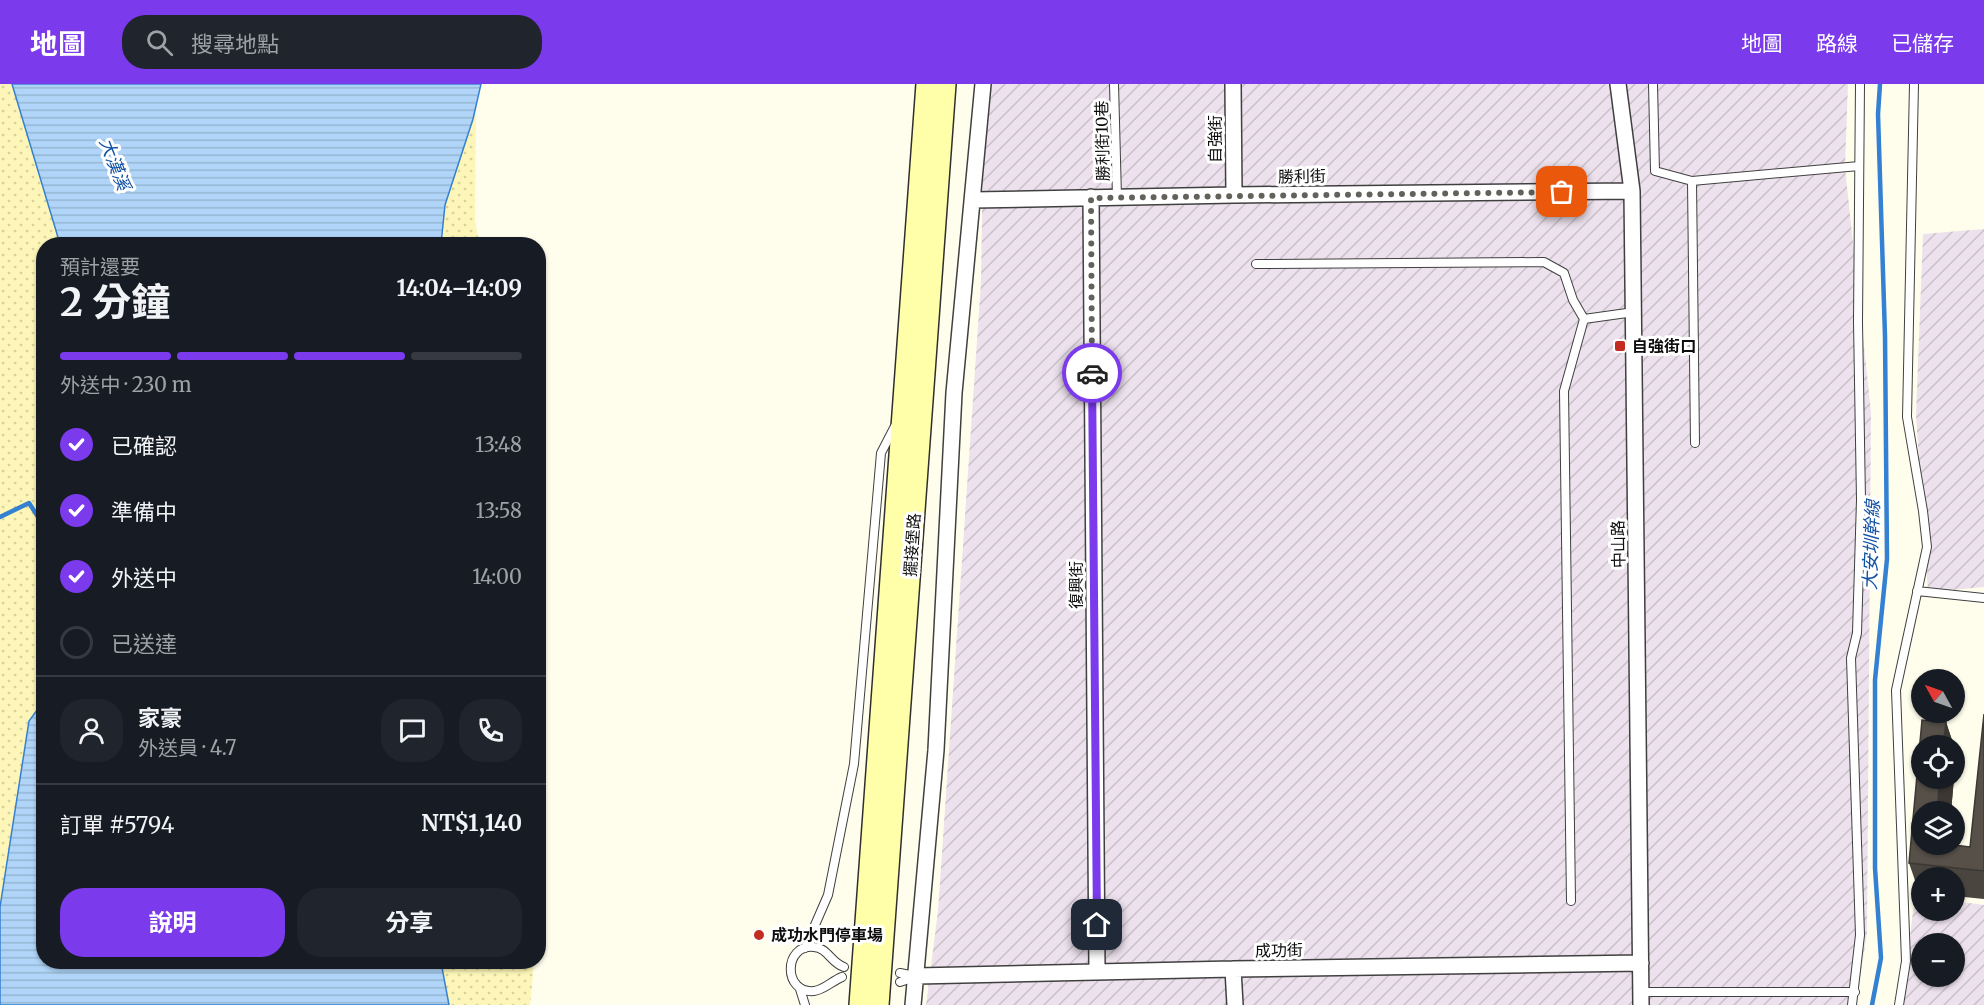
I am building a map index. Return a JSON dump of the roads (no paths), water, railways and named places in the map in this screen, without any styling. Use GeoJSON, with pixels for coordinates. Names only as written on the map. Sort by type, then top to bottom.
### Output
{"type":"FeatureCollection","features":[{"type":"Feature","properties":{"kind":"street","name":"擺接堡路"},"geometry":{"type":"LineString","coordinates":[[860,1005],[927,84]]}},
{"type":"Feature","properties":{"kind":"street","name":"擺接堡路"},"geometry":{"type":"LineString","coordinates":[[878,1005],[945,84]]}},
{"type":"Feature","properties":{"kind":"street"},"geometry":{"type":"LineString","coordinates":[[913,1005],[936,750],[954,393],[983,84]]}},
{"type":"Feature","properties":{"kind":"street","name":"自強街"},"geometry":{"type":"LineString","coordinates":[[1233,84],[1233,195]]}},
{"type":"Feature","properties":{"kind":"street","name":"中山路"},"geometry":{"type":"LineString","coordinates":[[1618,84],[1632,191],[1641,998]]}},
{"type":"Feature","properties":{"kind":"street","name":"勝利街"},"geometry":{"type":"LineString","coordinates":[[973,200],[1632,191]]}},
{"type":"Feature","properties":{"kind":"street","name":"復興街"},"geometry":{"type":"LineString","coordinates":[[1091,198],[1097,972]]}},
{"type":"Feature","properties":{"kind":"street","name":"成功街"},"geometry":{"type":"LineString","coordinates":[[917,976],[1641,963]]}},
{"type":"Feature","properties":{"kind":"street"},"geometry":{"type":"LineString","coordinates":[[1233,969],[1235,1005]]}},
{"type":"Feature","properties":{"kind":"lane","name":"勝利街10巷"},"geometry":{"type":"LineString","coordinates":[[1114,84],[1116,197]]}},
{"type":"Feature","properties":{"kind":"lane"},"geometry":{"type":"LineString","coordinates":[[1653,84],[1655,171],[1692,181],[1859,166]]}},
{"type":"Feature","properties":{"kind":"lane"},"geometry":{"type":"LineString","coordinates":[[1852,1005],[1860,935],[1851,658],[1857,633],[1861,500],[1858,322],[1860,84]]}},
{"type":"Feature","properties":{"kind":"lane"},"geometry":{"type":"LineString","coordinates":[[1899,1005],[1906,961],[1896,690],[1927,547],[1907,417],[1914,84]]}},
{"type":"Feature","properties":{"kind":"lane"},"geometry":{"type":"LineString","coordinates":[[1692,181],[1695,443]]}},
{"type":"Feature","properties":{"kind":"lane"},"geometry":{"type":"LineString","coordinates":[[1256,264],[1544,262],[1564,273],[1573,300],[1584,319],[1564,391],[1570,901]]}},
{"type":"Feature","properties":{"kind":"lane"},"geometry":{"type":"LineString","coordinates":[[1584,319],[1634,312]]}},
{"type":"Feature","properties":{"kind":"lane"},"geometry":{"type":"LineString","coordinates":[[805,948],[828,895],[854,764],[880,453],[903,411]]}},
{"type":"Feature","properties":{"kind":"lane"},"geometry":{"type":"LineString","coordinates":[[1917,591],[1984,598]]}},
{"type":"Feature","properties":{"kind":"lane"},"geometry":{"type":"LineString","coordinates":[[805,1005],[800,989],[792,979],[789,967],[794,955],[805,948],[816,947],[826,952],[836,965],[844,967]]}},
{"type":"Feature","properties":{"kind":"lane","name":"成功街"},"geometry":{"type":"LineString","coordinates":[[900,978],[917,976]]}},
{"type":"Feature","properties":{"kind":"lane"},"geometry":{"type":"LineString","coordinates":[[800,989],[811,992],[822,990],[830,982],[842,977]]}},
{"type":"Feature","properties":{"kind":"lane"},"geometry":{"type":"LineString","coordinates":[[1641,998],[1855,992]]}},
{"type":"Feature","properties":{"kind":"water","name":"大漢溪"},"geometry":{"type":"Polygon","coordinates":[[[12,84],[481,84],[473,119],[445,205],[442,237],[58,237],[12,84]]]}},
{"type":"Feature","properties":{"kind":"water"},"geometry":{"type":"Polygon","coordinates":[[[36,712],[36,969],[442,969],[449,1005],[0,1005],[0,907],[29,721],[36,712]]]}},
{"type":"Feature","properties":{"kind":"waterway","name":"大安圳幹線"},"geometry":{"type":"LineString","coordinates":[[1872,1005],[1881,958],[1875,868],[1875,680],[1887,559],[1885,336],[1878,114],[1880,84]]}},
{"type":"Feature","properties":{"kind":"waterway"},"geometry":{"type":"LineString","coordinates":[[0,517],[29,503],[36,514]]}},
{"type":"Feature","properties":{"kind":"place","name":"自強街口"},"geometry":{"type":"Point","coordinates":[1620,346]}},
{"type":"Feature","properties":{"kind":"place","name":"成功水門停車場"},"geometry":{"type":"Point","coordinates":[759,935]}}]}
